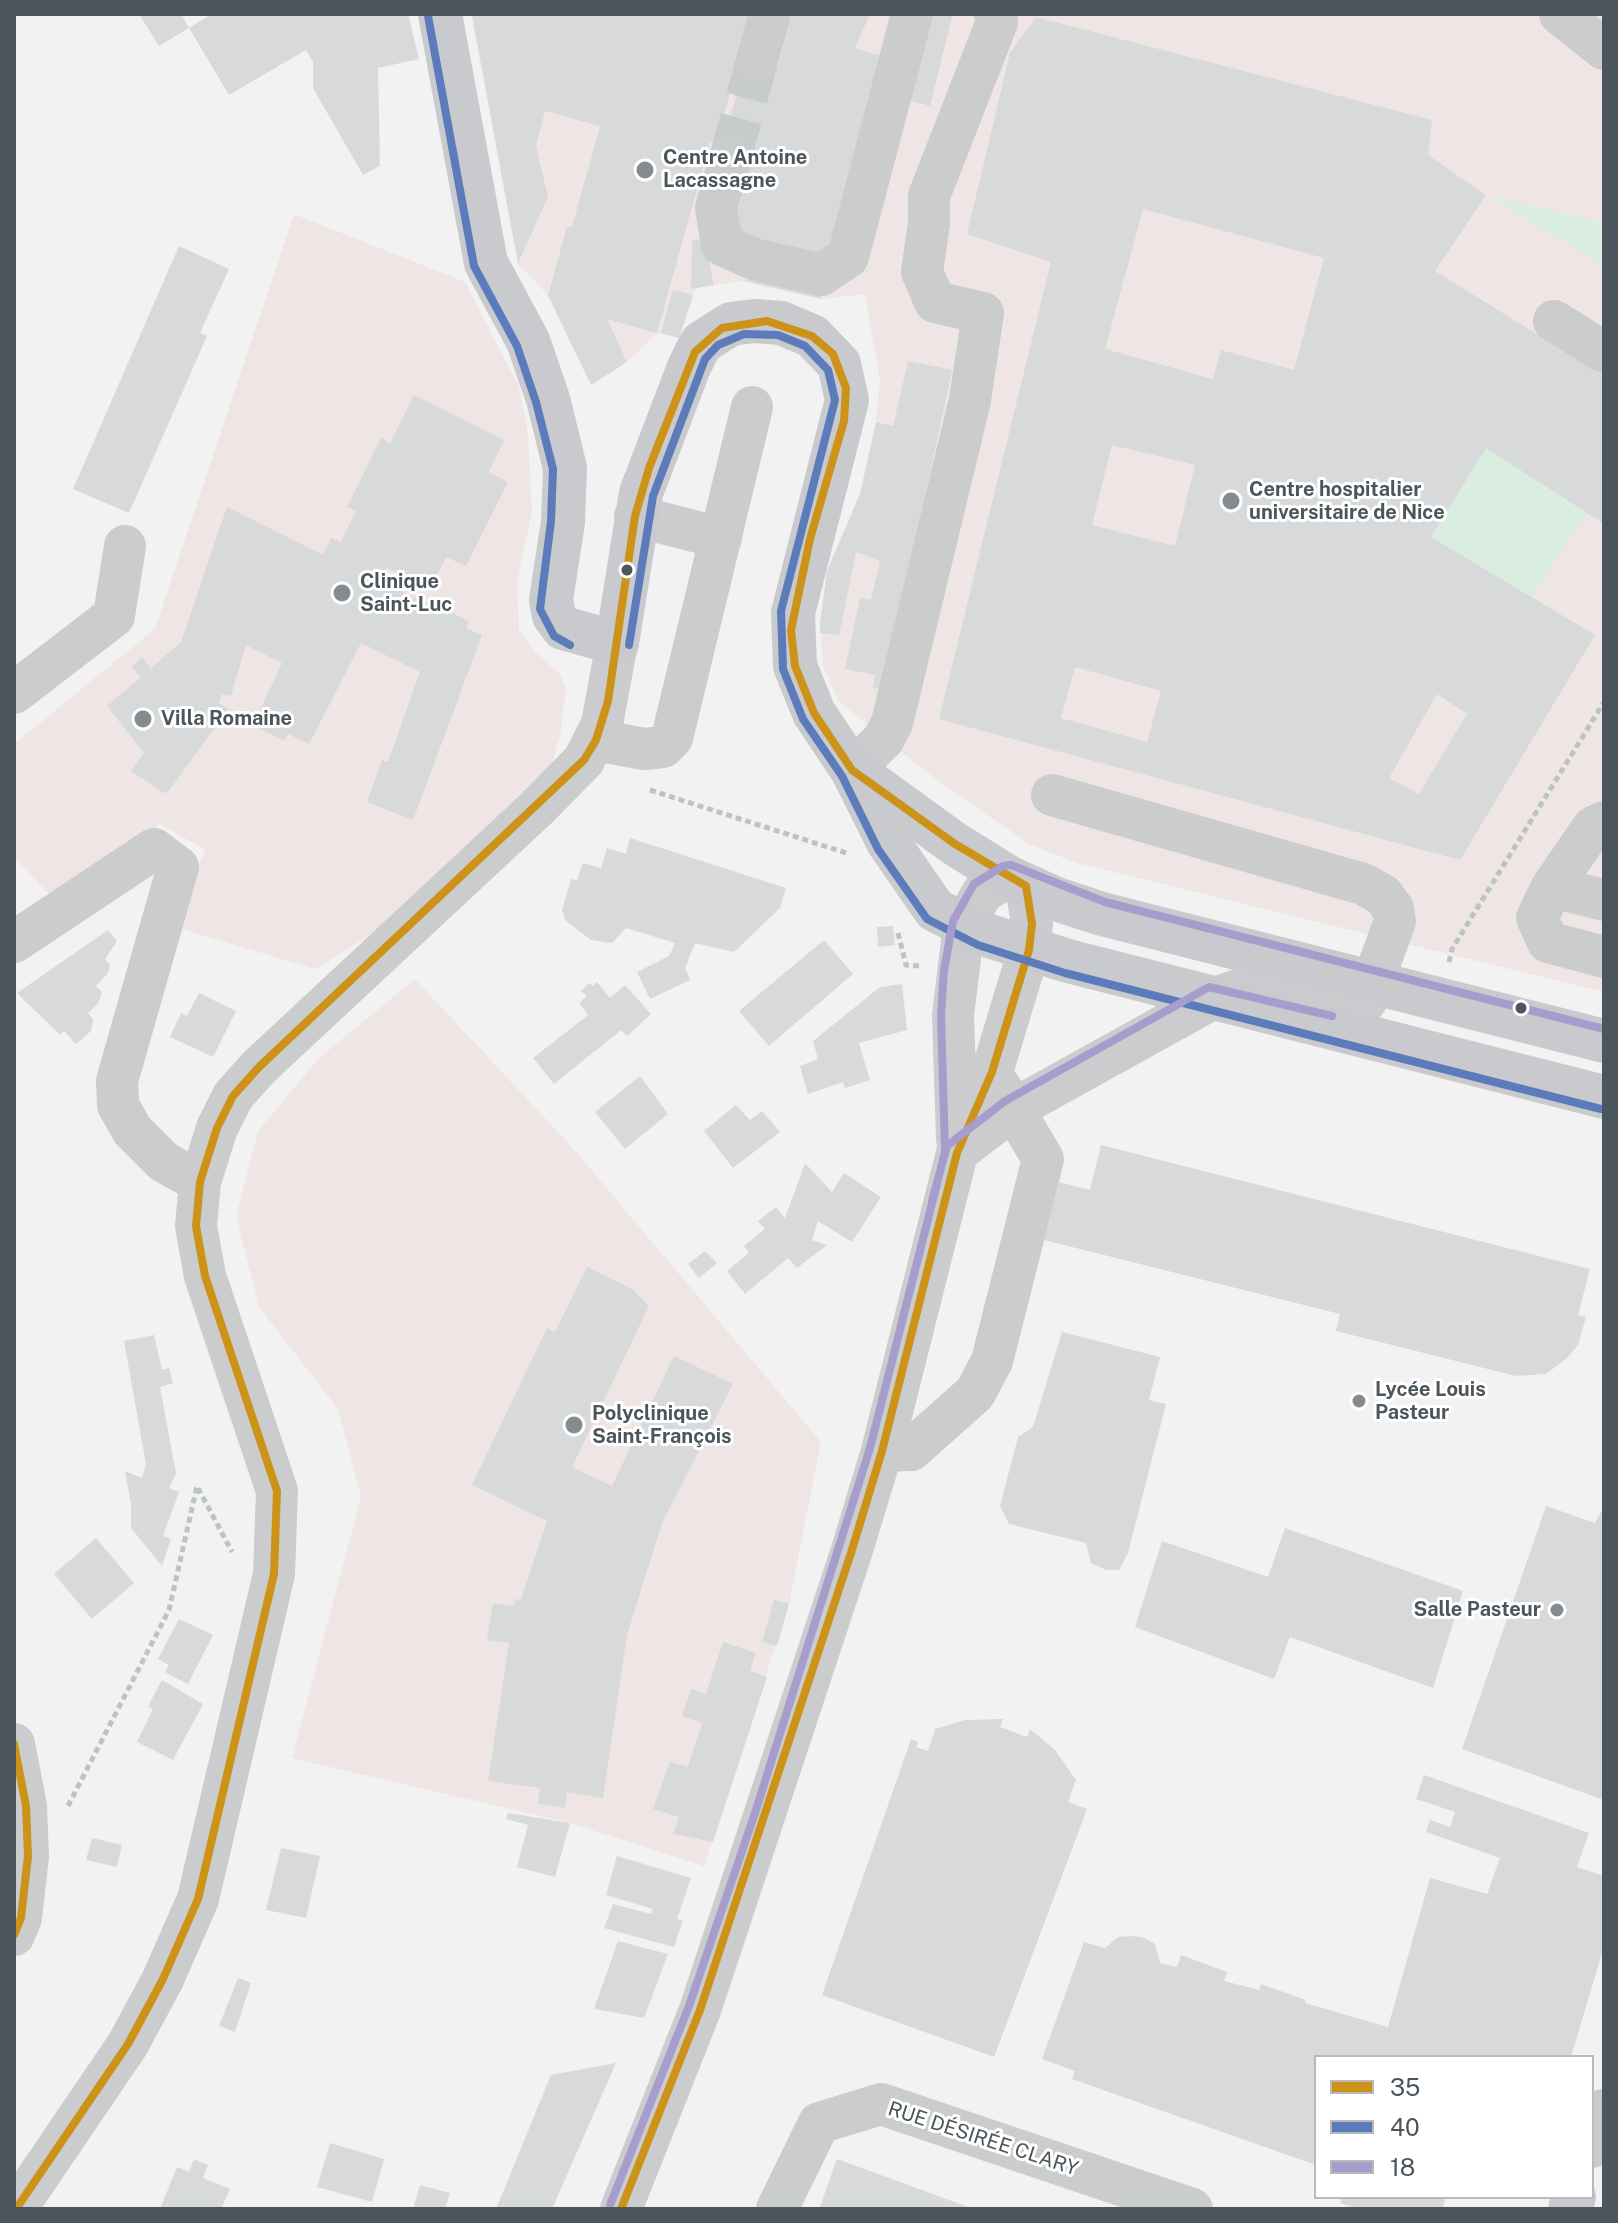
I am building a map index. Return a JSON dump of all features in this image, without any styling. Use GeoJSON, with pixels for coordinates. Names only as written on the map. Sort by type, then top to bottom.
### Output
{"type":"FeatureCollection","features":[{"type":"Feature","properties":{"kind":"main road"},"geometry":{"type":"LineString","coordinates":[[440,14],[486,263],[528,341],[548,399],[565,468],[563,522],[552,608],[558,622],[569,632],[617,643],[635,516],[649,468],[695,352],[711,335],[731,324],[781,323],[812,336],[833,354],[846,388],[844,421],[801,575],[792,647],[800,685],[814,713],[852,770],[888,842],[923,897],[935,910],[964,925],[1029,950],[1604,1097]]}},
{"type":"Feature","properties":{"kind":"main road"},"geometry":{"type":"LineString","coordinates":[[852,770],[955,844],[1017,882],[1102,914],[1604,1041]]}},
{"type":"Feature","properties":{"kind":"main road"},"geometry":{"type":"LineString","coordinates":[[1594,2140],[1604,2111]]}},
{"type":"Feature","properties":{"kind":"street"},"geometry":{"type":"LineString","coordinates":[[757,61],[770,14]]}},
{"type":"Feature","properties":{"kind":"street"},"geometry":{"type":"LineString","coordinates":[[730,159],[716,208],[722,245],[754,259],[821,275],[848,257],[912,14]]}},
{"type":"Feature","properties":{"kind":"street"},"geometry":{"type":"LineString","coordinates":[[852,770],[883,740],[892,723],[970,400],[983,313],[935,302],[922,272],[929,223],[929,196],[997,22],[995,14]]}},
{"type":"Feature","properties":{"kind":"street"},"geometry":{"type":"LineString","coordinates":[[1560,14],[1604,49]]}},
{"type":"Feature","properties":{"kind":"street"},"geometry":{"type":"LineString","coordinates":[[1554,321],[1604,352]]}},
{"type":"Feature","properties":{"kind":"street"},"geometry":{"type":"LineString","coordinates":[[596,740],[644,749],[663,747],[672,738],[752,407]]}},
{"type":"Feature","properties":{"kind":"street"},"geometry":{"type":"LineString","coordinates":[[635,516],[721,538]]}},
{"type":"Feature","properties":{"kind":"street"},"geometry":{"type":"LineString","coordinates":[[14,693],[114,616],[125,546]]}},
{"type":"Feature","properties":{"kind":"street"},"geometry":{"type":"LineString","coordinates":[[16,2209],[128,2044],[198,1899],[274,1574],[277,1491],[205,1276],[196,1226],[200,1182],[217,1128],[233,1096],[259,1067],[537,808],[584,760],[596,740],[608,701],[617,643]]}},
{"type":"Feature","properties":{"kind":"street"},"geometry":{"type":"LineString","coordinates":[[957,1153],[1012,1110],[1214,998],[1252,985],[1278,986],[1354,1006],[1366,1001],[1395,921],[1393,909],[1383,895],[1363,884],[1052,795]]}},
{"type":"Feature","properties":{"kind":"street"},"geometry":{"type":"LineString","coordinates":[[1604,822],[1593,827],[1552,887],[1537,918],[1548,942],[1604,957]]}},
{"type":"Feature","properties":{"kind":"street"},"geometry":{"type":"LineString","coordinates":[[14,942],[154,849],[178,867],[117,1081],[118,1105],[132,1130],[164,1162],[200,1182]]}},
{"type":"Feature","properties":{"kind":"street"},"geometry":{"type":"LineString","coordinates":[[621,2209],[700,2010],[761,1832],[882,1451],[957,1153],[992,1072],[1029,950],[1032,924],[1017,882],[983,892],[964,925],[953,1015],[957,1153]]}},
{"type":"Feature","properties":{"kind":"street"},"geometry":{"type":"LineString","coordinates":[[1552,887],[1604,900]]}},
{"type":"Feature","properties":{"kind":"street"},"geometry":{"type":"LineString","coordinates":[[882,1451],[911,1450],[975,1393],[992,1361],[1043,1159],[992,1072]]}},
{"type":"Feature","properties":{"kind":"street"},"geometry":{"type":"LineString","coordinates":[[14,1744],[26,1806],[28,1856],[21,1918],[14,1935]]}},
{"type":"Feature","properties":{"kind":"street","name":"RUE DÉSIRÉE CLARY"},"geometry":{"type":"LineString","coordinates":[[777,2209],[819,2123],[881,2104],[1192,2209]]}},
{"type":"Feature","properties":{"kind":"path"},"geometry":{"type":"LineString","coordinates":[[1440,1000],[1452,949],[1604,702]]}},
{"type":"Feature","properties":{"kind":"path"},"geometry":{"type":"LineString","coordinates":[[646,789],[848,854]]}},
{"type":"Feature","properties":{"kind":"path"},"geometry":{"type":"LineString","coordinates":[[64,1819],[74,1792],[169,1610],[197,1486],[236,1559],[237,1545]]}},
{"type":"Feature","properties":{"kind":"shaded area","name":"Centre hospitalier universitaire de Nice"},"geometry":{"type":"Polygon","coordinates":[[[471,14],[1604,14],[1604,992],[1077,863],[1029,844],[934,778],[839,702],[823,666],[820,623],[827,571],[860,494],[876,422],[880,381],[865,294],[822,299],[744,281],[696,288],[679,338],[657,333],[627,362],[591,385],[548,295],[518,264],[471,14]]]}},
{"type":"Feature","properties":{"kind":"shaded area","name":"Clinique Saint-Luc"},"geometry":{"type":"Polygon","coordinates":[[[294,214],[465,282],[519,387],[528,434],[532,512],[517,582],[519,630],[534,651],[560,674],[566,688],[560,736],[550,769],[379,930],[315,969],[175,927],[205,850],[160,824],[52,897],[14,857],[14,744],[155,629],[294,214]]]}},
{"type":"Feature","properties":{"kind":"shaded area","name":"Polyclinique Saint-François"},"geometry":{"type":"Polygon","coordinates":[[[415,979],[571,1146],[821,1442],[789,1604],[704,1866],[570,1823],[292,1758],[361,1497],[338,1409],[259,1307],[236,1216],[258,1131],[319,1058],[415,979]]]}},
{"type":"Feature","properties":{"kind":"green space"},"geometry":{"type":"Polygon","coordinates":[[[1486,195],[1604,223],[1604,266],[1486,195]]]}},
{"type":"Feature","properties":{"kind":"green space"},"geometry":{"type":"Polygon","coordinates":[[[1486,448],[1587,513],[1532,597],[1431,537],[1486,448]]]}},
{"type":"Feature","properties":{"kind":"building"},"geometry":{"type":"Polygon","coordinates":[[[139,14],[181,14],[189,28],[159,46],[139,14]]]}},
{"type":"Feature","properties":{"kind":"building"},"geometry":{"type":"Polygon","coordinates":[[[212,14],[408,14],[419,59],[378,68],[380,166],[363,175],[313,88],[313,62],[306,50],[229,95],[189,28],[212,14]]]}},
{"type":"Feature","properties":{"kind":"building","name":"Centre Antoine Lacassagne"},"geometry":{"type":"Polygon","coordinates":[[[472,14],[752,14],[716,144],[710,142],[657,333],[607,319],[627,362],[591,385],[548,295],[567,227],[572,227],[600,126],[545,111],[536,146],[548,197],[518,263],[472,14]]]}},
{"type":"Feature","properties":{"kind":"building"},"geometry":{"type":"Polygon","coordinates":[[[792,14],[870,14],[855,48],[882,56],[835,246],[818,258],[745,238],[735,220],[750,165],[719,157],[747,58],[778,67],[792,14]]]}},
{"type":"Feature","properties":{"kind":"building"},"geometry":{"type":"Polygon","coordinates":[[[930,14],[952,16],[930,106],[909,100],[930,14]]]}},
{"type":"Feature","properties":{"kind":"building"},"geometry":{"type":"Polygon","coordinates":[[[1036,17],[1432,120],[1428,155],[1486,195],[1435,271],[1604,376],[1604,524],[1486,448],[1431,537],[1595,635],[1460,860],[939,719],[1051,262],[967,234],[1010,53],[1036,17]],[[1143,209],[1105,349],[1213,379],[1221,350],[1294,370],[1324,258],[1143,209]],[[1112,445],[1092,525],[1175,546],[1195,465],[1112,445]],[[1075,667],[1061,718],[1147,742],[1161,691],[1075,667]],[[1437,694],[1389,778],[1419,794],[1467,714],[1437,694]]]}},
{"type":"Feature","properties":{"kind":"building"},"geometry":{"type":"Polygon","coordinates":[[[704,238],[714,285],[691,289],[692,241],[704,238]]]}},
{"type":"Feature","properties":{"kind":"building"},"geometry":{"type":"Polygon","coordinates":[[[179,246],[229,269],[200,333],[207,336],[129,513],[73,489],[179,246]]]}},
{"type":"Feature","properties":{"kind":"building"},"geometry":{"type":"Polygon","coordinates":[[[762,275],[819,292],[822,299],[744,281],[762,275]]]}},
{"type":"Feature","properties":{"kind":"building"},"geometry":{"type":"Polygon","coordinates":[[[673,290],[693,295],[679,338],[661,333],[673,290]]]}},
{"type":"Feature","properties":{"kind":"building"},"geometry":{"type":"Polygon","coordinates":[[[908,361],[952,370],[884,690],[873,688],[875,675],[845,669],[860,598],[871,600],[880,561],[856,552],[839,635],[820,633],[820,623],[827,571],[860,494],[876,422],[893,426],[908,361]]]}},
{"type":"Feature","properties":{"kind":"building"},"geometry":{"type":"Polygon","coordinates":[[[414,395],[504,440],[489,472],[508,482],[466,566],[446,557],[430,590],[386,567],[377,586],[380,588],[383,582],[441,611],[443,607],[469,622],[466,628],[482,635],[413,820],[367,802],[382,760],[388,762],[420,672],[361,643],[309,744],[288,734],[284,741],[253,725],[282,663],[246,645],[231,696],[222,694],[219,703],[228,709],[168,792],[164,793],[131,771],[144,753],[107,706],[141,677],[131,667],[142,657],[151,668],[181,642],[227,507],[323,555],[331,538],[341,542],[356,511],[347,507],[381,438],[390,443],[414,395]]]}},
{"type":"Feature","properties":{"kind":"building"},"geometry":{"type":"Polygon","coordinates":[[[630,838],[786,888],[780,908],[734,952],[695,943],[685,968],[690,980],[650,999],[637,972],[669,956],[675,943],[626,928],[612,943],[591,940],[565,920],[562,910],[571,879],[577,880],[583,863],[601,868],[607,848],[626,854],[630,838]]]}},
{"type":"Feature","properties":{"kind":"building"},"geometry":{"type":"Polygon","coordinates":[[[893,926],[895,945],[878,947],[877,927],[893,926]]]}},
{"type":"Feature","properties":{"kind":"building"},"geometry":{"type":"Polygon","coordinates":[[[108,930],[117,941],[105,959],[110,965],[108,973],[96,986],[102,992],[99,1002],[88,1013],[93,1019],[91,1031],[76,1044],[64,1031],[60,1035],[17,993],[108,930]]]}},
{"type":"Feature","properties":{"kind":"building"},"geometry":{"type":"Polygon","coordinates":[[[824,940],[853,974],[769,1046],[739,1011],[824,940]]]}},
{"type":"Feature","properties":{"kind":"building"},"geometry":{"type":"Polygon","coordinates":[[[597,982],[610,998],[625,985],[651,1014],[627,1036],[621,1030],[554,1084],[533,1058],[588,1015],[579,1003],[587,996],[581,991],[589,983],[593,986],[597,982]]]}},
{"type":"Feature","properties":{"kind":"building"},"geometry":{"type":"Polygon","coordinates":[[[902,984],[907,1030],[859,1043],[870,1080],[845,1088],[843,1082],[808,1094],[800,1066],[818,1059],[813,1041],[880,987],[902,984]]]}},
{"type":"Feature","properties":{"kind":"building"},"geometry":{"type":"Polygon","coordinates":[[[199,993],[236,1011],[213,1057],[170,1037],[181,1013],[187,1016],[199,993]]]}},
{"type":"Feature","properties":{"kind":"building"},"geometry":{"type":"Polygon","coordinates":[[[640,1076],[668,1114],[625,1149],[595,1112],[640,1076]]]}},
{"type":"Feature","properties":{"kind":"building"},"geometry":{"type":"Polygon","coordinates":[[[736,1105],[750,1120],[762,1111],[780,1132],[733,1168],[704,1131],[736,1105]]]}},
{"type":"Feature","properties":{"kind":"building"},"geometry":{"type":"Polygon","coordinates":[[[1101,1145],[1590,1269],[1578,1315],[1586,1317],[1578,1345],[1546,1374],[1516,1376],[1336,1331],[1340,1314],[1044,1240],[1059,1182],[1090,1190],[1101,1145]]]}},
{"type":"Feature","properties":{"kind":"building"},"geometry":{"type":"Polygon","coordinates":[[[805,1163],[832,1192],[844,1173],[881,1197],[852,1242],[818,1221],[812,1240],[827,1245],[797,1268],[788,1258],[745,1294],[727,1271],[749,1253],[744,1246],[765,1229],[758,1221],[776,1207],[785,1218],[805,1163]]]}},
{"type":"Feature","properties":{"kind":"building"},"geometry":{"type":"Polygon","coordinates":[[[705,1251],[717,1263],[699,1278],[688,1264],[705,1251]]]}},
{"type":"Feature","properties":{"kind":"building"},"geometry":{"type":"Polygon","coordinates":[[[587,1267],[632,1289],[649,1306],[572,1467],[612,1486],[674,1356],[733,1384],[662,1523],[627,1635],[603,1798],[567,1792],[565,1808],[538,1804],[540,1788],[488,1781],[509,1643],[487,1640],[493,1603],[514,1606],[515,1599],[521,1600],[547,1521],[472,1485],[547,1328],[555,1332],[587,1267]]]}},
{"type":"Feature","properties":{"kind":"building"},"geometry":{"type":"Polygon","coordinates":[[[1062,1332],[1160,1357],[1149,1400],[1166,1404],[1128,1553],[1119,1570],[1106,1570],[1091,1563],[1086,1543],[1009,1524],[1000,1506],[1018,1437],[1033,1427],[1062,1332]]]}},
{"type":"Feature","properties":{"kind":"building"},"geometry":{"type":"Polygon","coordinates":[[[154,1335],[162,1370],[169,1368],[173,1383],[160,1387],[176,1473],[169,1488],[179,1492],[163,1536],[171,1539],[162,1566],[131,1528],[131,1504],[125,1471],[142,1478],[146,1464],[124,1341],[154,1335]]]}},
{"type":"Feature","properties":{"kind":"building","name":"Salle Pasteur"},"geometry":{"type":"Polygon","coordinates":[[[1546,1506],[1595,1523],[1604,1506],[1604,1800],[1462,1749],[1546,1506]]]}},
{"type":"Feature","properties":{"kind":"building"},"geometry":{"type":"Polygon","coordinates":[[[1285,1528],[1463,1591],[1433,1688],[1290,1637],[1274,1679],[1135,1627],[1162,1541],[1268,1577],[1285,1528]]]}},
{"type":"Feature","properties":{"kind":"building"},"geometry":{"type":"Polygon","coordinates":[[[96,1538],[134,1583],[92,1619],[54,1574],[96,1538]]]}},
{"type":"Feature","properties":{"kind":"building"},"geometry":{"type":"Polygon","coordinates":[[[774,1600],[789,1604],[777,1646],[762,1642],[774,1600]]]}},
{"type":"Feature","properties":{"kind":"building"},"geometry":{"type":"Polygon","coordinates":[[[179,1619],[213,1635],[188,1684],[165,1672],[169,1665],[158,1659],[179,1619]]]}},
{"type":"Feature","properties":{"kind":"building"},"geometry":{"type":"Polygon","coordinates":[[[723,1642],[756,1653],[750,1671],[767,1677],[713,1842],[673,1834],[679,1817],[653,1809],[670,1762],[688,1767],[702,1723],[682,1716],[691,1689],[706,1694],[723,1642]]]}},
{"type":"Feature","properties":{"kind":"building"},"geometry":{"type":"Polygon","coordinates":[[[162,1680],[203,1704],[173,1760],[137,1742],[153,1709],[148,1706],[162,1680]]]}},
{"type":"Feature","properties":{"kind":"building"},"geometry":{"type":"Polygon","coordinates":[[[1003,1719],[1000,1727],[1027,1737],[1030,1729],[1055,1750],[1076,1780],[1068,1802],[1087,1809],[994,2057],[822,1995],[911,1739],[918,1742],[916,1747],[928,1751],[935,1729],[965,1720],[1003,1719]]]}},
{"type":"Feature","properties":{"kind":"building"},"geometry":{"type":"Polygon","coordinates":[[[1424,1775],[1589,1833],[1577,1867],[1604,1876],[1604,1946],[1572,2055],[1314,2055],[1314,2164],[1072,2079],[1075,2071],[1042,2059],[1084,1942],[1105,1948],[1118,1937],[1142,1937],[1155,1944],[1160,1963],[1177,1967],[1181,1955],[1227,1972],[1224,1981],[1259,1990],[1261,1984],[1306,2000],[1305,2003],[1388,2027],[1430,1878],[1487,1894],[1500,1858],[1426,1832],[1430,1820],[1450,1827],[1455,1812],[1416,1799],[1424,1775]]]}},
{"type":"Feature","properties":{"kind":"building"},"geometry":{"type":"Polygon","coordinates":[[[508,1813],[570,1823],[555,1877],[517,1867],[528,1825],[506,1819],[508,1813]]]}},
{"type":"Feature","properties":{"kind":"building"},"geometry":{"type":"Polygon","coordinates":[[[92,1838],[122,1845],[117,1867],[86,1860],[92,1838]]]}},
{"type":"Feature","properties":{"kind":"building"},"geometry":{"type":"Polygon","coordinates":[[[281,1848],[320,1856],[306,1918],[266,1910],[281,1848]]]}},
{"type":"Feature","properties":{"kind":"building"},"geometry":{"type":"Polygon","coordinates":[[[617,1856],[691,1878],[677,1919],[683,1920],[674,1947],[604,1928],[613,1904],[651,1914],[653,1909],[606,1895],[617,1856]]]}},
{"type":"Feature","properties":{"kind":"building"},"geometry":{"type":"Polygon","coordinates":[[[618,1941],[668,1954],[644,2018],[594,2009],[618,1941]]]}},
{"type":"Feature","properties":{"kind":"building"},"geometry":{"type":"Polygon","coordinates":[[[238,1978],[251,1983],[235,2032],[219,2026],[238,1978]]]}},
{"type":"Feature","properties":{"kind":"building"},"geometry":{"type":"Polygon","coordinates":[[[616,2063],[552,2209],[496,2209],[551,2075],[616,2063]]]}},
{"type":"Feature","properties":{"kind":"building"},"geometry":{"type":"Polygon","coordinates":[[[330,2143],[384,2159],[372,2202],[317,2187],[330,2143]]]}},
{"type":"Feature","properties":{"kind":"building"},"geometry":{"type":"Polygon","coordinates":[[[194,2159],[208,2165],[203,2178],[230,2189],[221,2209],[160,2209],[177,2167],[189,2172],[194,2159]]]}},
{"type":"Feature","properties":{"kind":"building"},"geometry":{"type":"Polygon","coordinates":[[[837,2159],[974,2209],[819,2209],[837,2159]]]}},
{"type":"Feature","properties":{"kind":"building"},"geometry":{"type":"Polygon","coordinates":[[[420,2185],[450,2193],[445,2209],[413,2209],[420,2185]]]}},
{"type":"Feature","properties":{"kind":"building"},"geometry":{"type":"Polygon","coordinates":[[[1341,2199],[1445,2199],[1442,2209],[1358,2209],[1340,2203],[1341,2199]]]}},
{"type":"Feature","properties":{"kind":"tunnel"},"geometry":{"type":"LineString","coordinates":[[730,159],[757,61]]}},
{"type":"Feature","properties":{"kind":"transit line","name":"40"},"geometry":{"type":"LineString","coordinates":[[428,16],[474,266],[517,346],[536,402],[553,469],[551,521],[540,609],[554,636],[570,645]]}},
{"type":"Feature","properties":{"kind":"transit line","name":"35"},"geometry":{"type":"LineString","coordinates":[[16,2209],[128,2044],[163,1979],[198,1899],[274,1574],[277,1491],[205,1276],[196,1226],[200,1182],[217,1128],[233,1096],[259,1067],[584,760],[596,740],[608,701],[635,516],[649,468],[695,352],[722,328],[767,321],[812,336],[833,354],[846,388],[844,421],[810,539],[791,630],[795,666],[814,713],[852,770],[955,844],[1026,886]]}},
{"type":"Feature","properties":{"kind":"transit line","name":"40"},"geometry":{"type":"LineString","coordinates":[[629,645],[653,496],[705,359],[718,345],[744,334],[778,335],[805,346],[828,370],[835,400],[781,611],[783,669],[803,719],[842,776],[878,849],[927,919],[978,945],[1065,973],[1601,1109]]}},
{"type":"Feature","properties":{"kind":"transit line","name":"18"},"geometry":{"type":"LineString","coordinates":[[610,2205],[689,2006],[755,1813],[870,1448],[945,1152],[941,1015],[944,970],[953,921],[974,884],[1003,866],[1011,865],[1105,902],[1604,1029]]}},
{"type":"Feature","properties":{"kind":"transit line","name":"35"},"geometry":{"type":"LineString","coordinates":[[621,2209],[700,2010],[851,1553],[882,1451],[957,1153],[992,1072],[1029,950],[1032,924],[1026,886]]}},
{"type":"Feature","properties":{"kind":"transit line","name":"18"},"geometry":{"type":"LineString","coordinates":[[932,1201],[947,1146],[1005,1101],[1209,987],[1332,1016]]}},
{"type":"Feature","properties":{"kind":"transit line","name":"35"},"geometry":{"type":"LineString","coordinates":[[14,1744],[26,1806],[28,1856],[21,1918],[14,1935]]}},
{"type":"Feature","properties":{"kind":"place","name":"Centre Antoine Lacassagne"},"geometry":{"type":"Point","coordinates":[645,170]}},
{"type":"Feature","properties":{"kind":"place","name":"Centre hospitalier universitaire de Nice"},"geometry":{"type":"Point","coordinates":[1231,501]}},
{"type":"Feature","properties":{"kind":"place","name":"Clinique Saint-Luc"},"geometry":{"type":"Point","coordinates":[342,593]}},
{"type":"Feature","properties":{"kind":"place","name":"Villa Romaine"},"geometry":{"type":"Point","coordinates":[143,719]}},
{"type":"Feature","properties":{"kind":"place","name":"Lycée Louis Pasteur"},"geometry":{"type":"Point","coordinates":[1359,1401]}},
{"type":"Feature","properties":{"kind":"place","name":"Polyclinique Saint-François"},"geometry":{"type":"Point","coordinates":[574,1425]}},
{"type":"Feature","properties":{"kind":"place","name":"Salle Pasteur"},"geometry":{"type":"Point","coordinates":[1557,1610]}}]}
